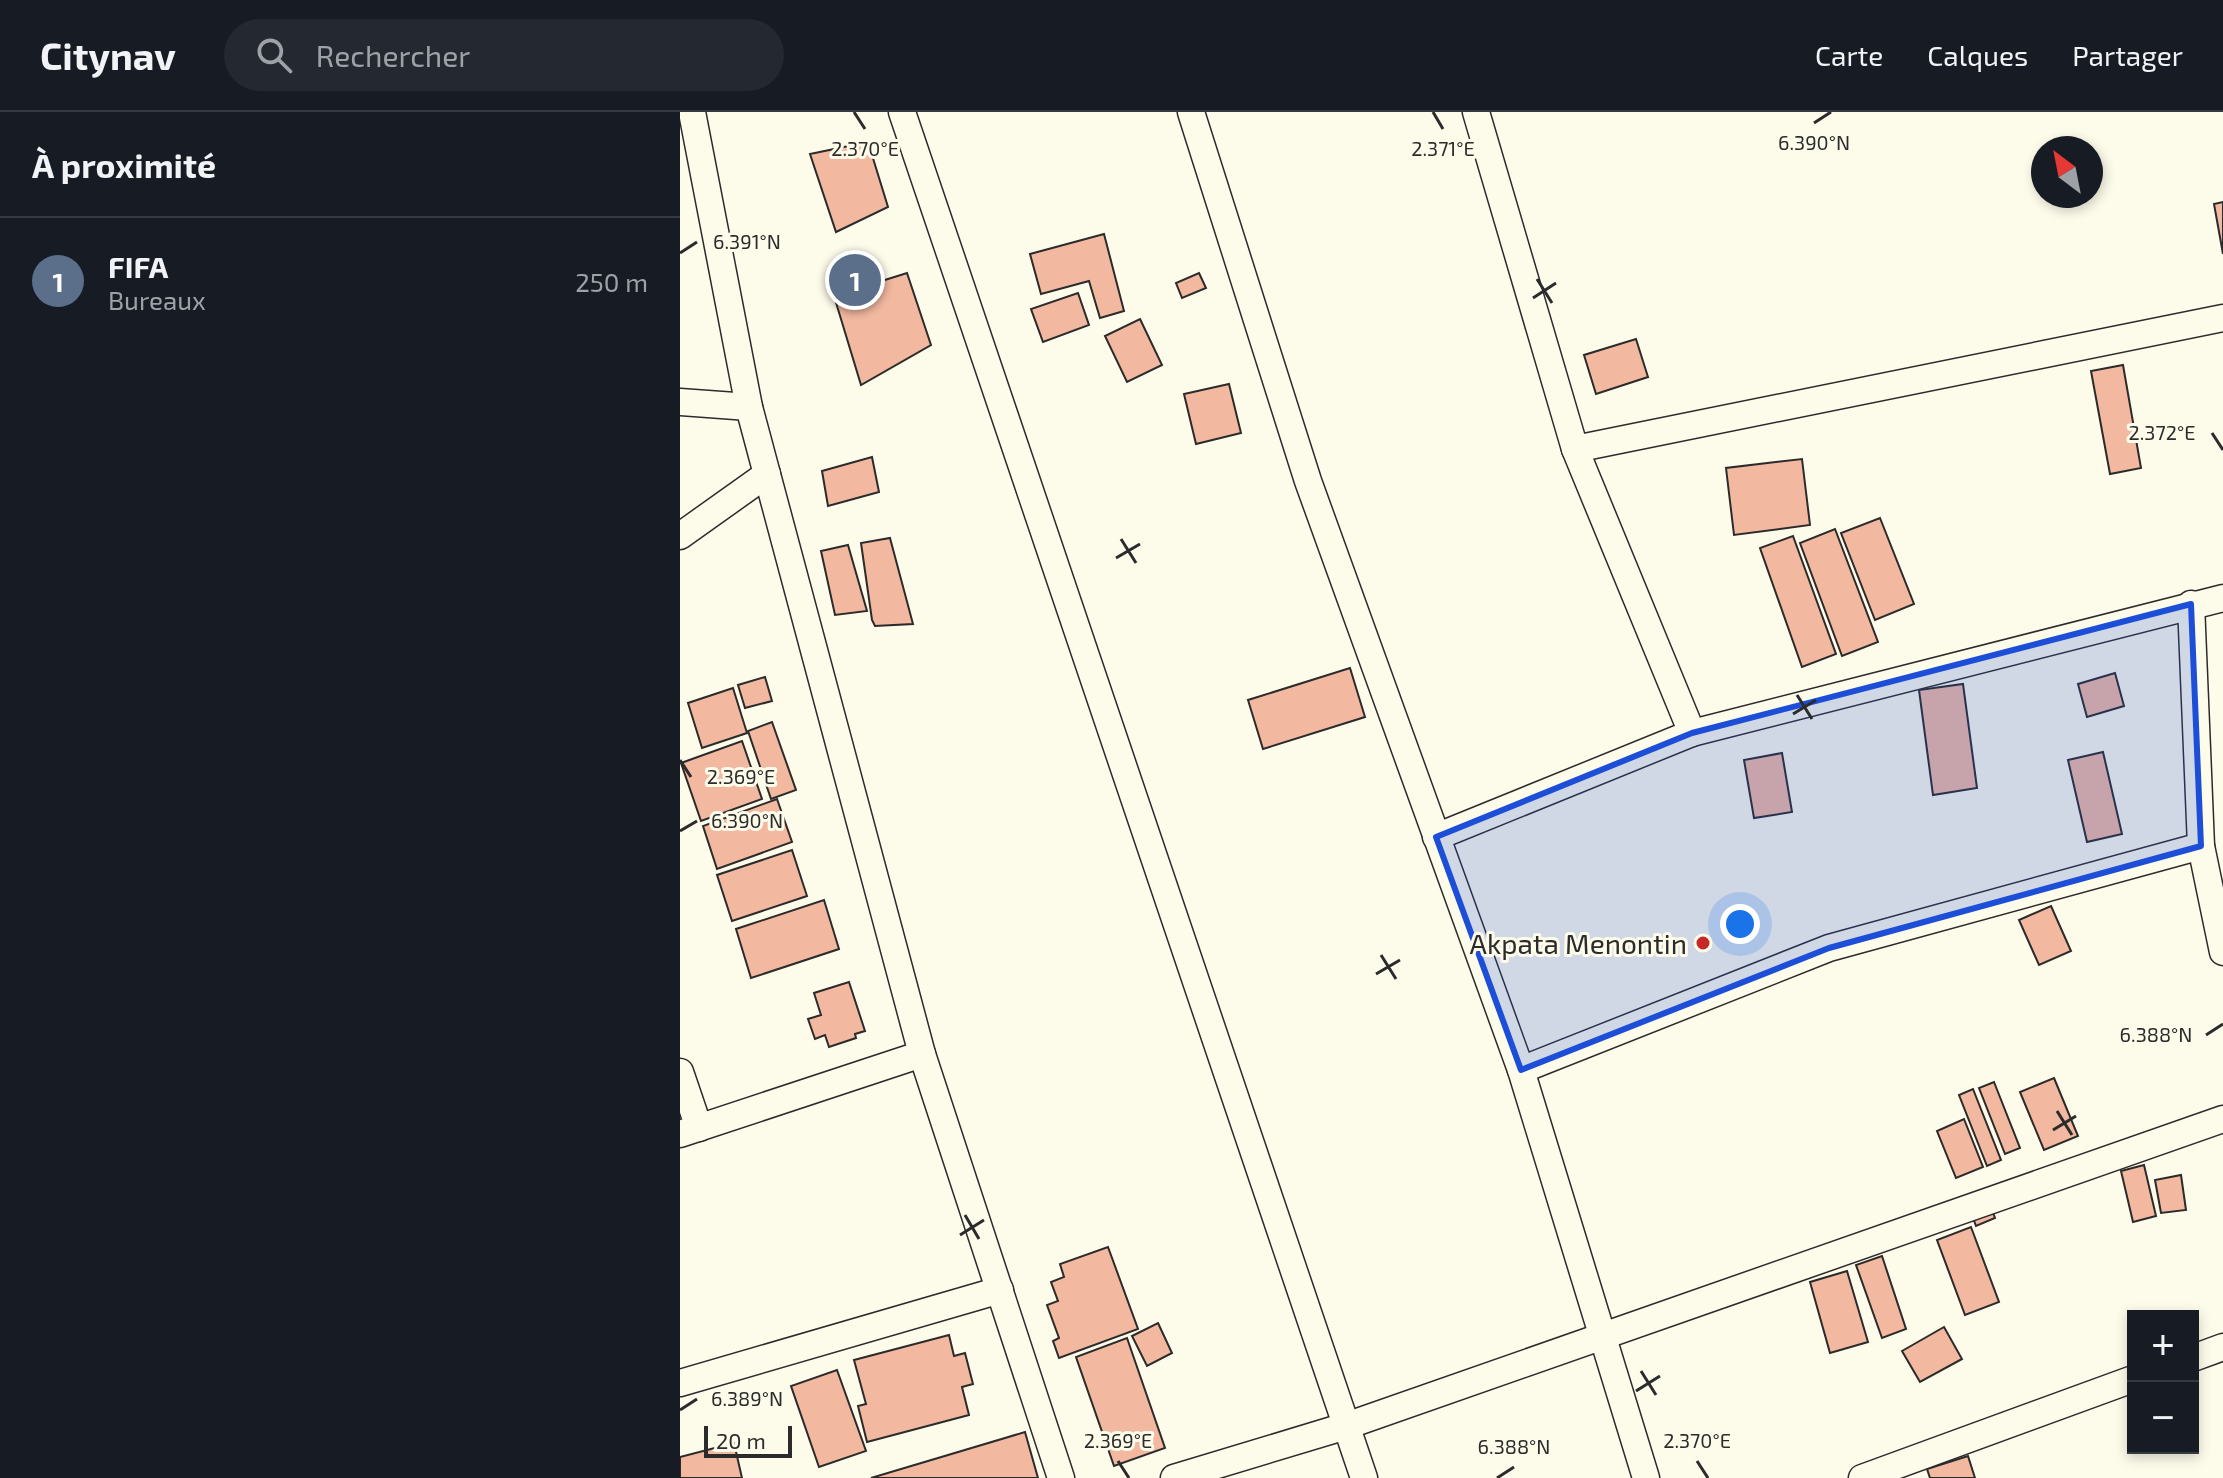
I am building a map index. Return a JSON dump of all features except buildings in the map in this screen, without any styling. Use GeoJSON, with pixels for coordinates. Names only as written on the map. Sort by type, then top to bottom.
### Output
{"type":"FeatureCollection","features":[{"type":"Feature","properties":{"kind":"street"},"geometry":{"type":"LineString","coordinates":[[692,112],[749,407],[922,1054],[1061,1478]]}},
{"type":"Feature","properties":{"kind":"street"},"geometry":{"type":"LineString","coordinates":[[902,112],[1364,1478]]}},
{"type":"Feature","properties":{"kind":"street"},"geometry":{"type":"LineString","coordinates":[[1191,112],[1308,481],[1521,1070],[1646,1478]]}},
{"type":"Feature","properties":{"kind":"street"},"geometry":{"type":"LineString","coordinates":[[1476,112],[1575,449],[1692,733]]}},
{"type":"Feature","properties":{"kind":"street"},"geometry":{"type":"LineString","coordinates":[[1575,449],[2223,318]]}},
{"type":"Feature","properties":{"kind":"street"},"geometry":{"type":"LineString","coordinates":[[680,402],[749,407]]}},
{"type":"Feature","properties":{"kind":"street"},"geometry":{"type":"LineString","coordinates":[[680,536],[767,474]]}},
{"type":"Feature","properties":{"kind":"street"},"geometry":{"type":"LineString","coordinates":[[1436,837],[1692,733],[2223,598]]}},
{"type":"Feature","properties":{"kind":"street"},"geometry":{"type":"LineString","coordinates":[[2191,604],[2201,846],[2223,952]]}},
{"type":"Feature","properties":{"kind":"street"},"geometry":{"type":"LineString","coordinates":[[1521,1070],[1829,948],[2201,846]]}},
{"type":"Feature","properties":{"kind":"street"},"geometry":{"type":"LineString","coordinates":[[680,1072],[689,1131],[922,1054]]}},
{"type":"Feature","properties":{"kind":"street"},"geometry":{"type":"LineString","coordinates":[[1174,1478],[1346,1426],[2223,1119]]}},
{"type":"Feature","properties":{"kind":"street"},"geometry":{"type":"LineString","coordinates":[[680,1383],[1000,1290]]}},
{"type":"Feature","properties":{"kind":"street"},"geometry":{"type":"LineString","coordinates":[[2199,1356],[2223,1347]]}},
{"type":"Feature","properties":{"kind":"street"},"geometry":{"type":"LineString","coordinates":[[1862,1478],[2127,1381]]}},
{"type":"Feature","properties":{"kind":"highlighted area"},"geometry":{"type":"Polygon","coordinates":[[[2191,604],[2201,846],[1829,948],[1521,1070],[1436,837],[1692,733],[2191,604]]]}},
{"type":"Feature","properties":{"kind":"place","name":"FIFA"},"geometry":{"type":"Point","coordinates":[855,280]}},
{"type":"Feature","properties":{"kind":"place","name":"Akpata Menontin"},"geometry":{"type":"Point","coordinates":[1703,943]}}]}
